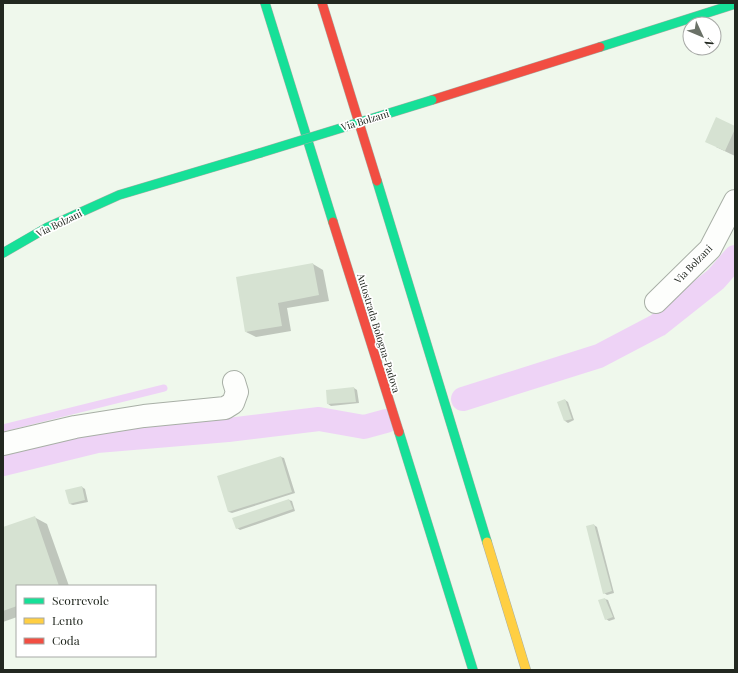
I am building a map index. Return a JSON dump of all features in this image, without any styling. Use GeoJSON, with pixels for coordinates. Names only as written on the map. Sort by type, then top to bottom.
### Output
{"type":"FeatureCollection","features":[{"type":"Feature","properties":{"kind":"main road","name":"Autostrada Bologna-Padova"},"geometry":{"type":"LineString","coordinates":[[265,3],[473,670]]}},
{"type":"Feature","properties":{"kind":"main road"},"geometry":{"type":"LineString","coordinates":[[322,3],[526,670]]}},
{"type":"Feature","properties":{"kind":"main road","name":"Via Bolzani"},"geometry":{"type":"LineString","coordinates":[[3,254],[48,227],[119,196],[432,100],[735,4]]}},
{"type":"Feature","properties":{"kind":"street","name":"Via Bolzani"},"geometry":{"type":"LineString","coordinates":[[656,302],[710,249],[735,201]]}},
{"type":"Feature","properties":{"kind":"street"},"geometry":{"type":"LineString","coordinates":[[3,444],[75,427],[137,417],[225,408],[233,403],[237,392],[234,382]]}},
{"type":"Feature","properties":{"kind":"building"},"geometry":{"type":"Polygon","coordinates":[[[716,117],[735,126],[725,151],[705,142],[716,117]]]}},
{"type":"Feature","properties":{"kind":"building"},"geometry":{"type":"Polygon","coordinates":[[[313,263],[319,295],[278,303],[282,326],[245,332],[236,277],[313,263]]]}},
{"type":"Feature","properties":{"kind":"building"},"geometry":{"type":"Polygon","coordinates":[[[354,387],[356,402],[327,404],[326,390],[354,387]]]}},
{"type":"Feature","properties":{"kind":"building"},"geometry":{"type":"Polygon","coordinates":[[[565,399],[572,419],[564,421],[557,402],[565,399]]]}},
{"type":"Feature","properties":{"kind":"building"},"geometry":{"type":"Polygon","coordinates":[[[281,456],[292,492],[228,512],[217,476],[281,456]]]}},
{"type":"Feature","properties":{"kind":"building"},"geometry":{"type":"Polygon","coordinates":[[[82,486],[85,500],[69,504],[65,490],[82,486]]]}},
{"type":"Feature","properties":{"kind":"building"},"geometry":{"type":"Polygon","coordinates":[[[289,499],[293,509],[236,529],[232,518],[289,499]]]}},
{"type":"Feature","properties":{"kind":"building"},"geometry":{"type":"Polygon","coordinates":[[[35,516],[59,585],[16,585],[16,606],[3,611],[3,527],[35,516]]]}},
{"type":"Feature","properties":{"kind":"building"},"geometry":{"type":"Polygon","coordinates":[[[594,524],[612,591],[603,594],[586,526],[594,524]]]}},
{"type":"Feature","properties":{"kind":"building"},"geometry":{"type":"Polygon","coordinates":[[[605,598],[613,617],[605,620],[598,600],[605,598]]]}},
{"type":"Feature","properties":{"kind":"waterway"},"geometry":{"type":"LineString","coordinates":[[463,399],[599,356],[658,325],[716,279],[735,257]]}},
{"type":"Feature","properties":{"kind":"waterway"},"geometry":{"type":"LineString","coordinates":[[3,428],[164,388]]}},
{"type":"Feature","properties":{"kind":"waterway"},"geometry":{"type":"LineString","coordinates":[[3,464],[97,441],[228,430],[319,419],[364,427],[386,421]]}},
{"type":"Feature","properties":{"kind":"traffic: fast"},"geometry":{"type":"LineString","coordinates":[[265,3],[333,222]]}},
{"type":"Feature","properties":{"kind":"traffic: fast"},"geometry":{"type":"LineString","coordinates":[[600,47],[735,4]]}},
{"type":"Feature","properties":{"kind":"traffic: fast"},"geometry":{"type":"LineString","coordinates":[[260,153],[432,100]]}},
{"type":"Feature","properties":{"kind":"traffic: fast"},"geometry":{"type":"LineString","coordinates":[[3,253],[48,227],[119,195],[260,153]]}},
{"type":"Feature","properties":{"kind":"traffic: fast"},"geometry":{"type":"LineString","coordinates":[[377,181],[487,542]]}},
{"type":"Feature","properties":{"kind":"traffic: fast"},"geometry":{"type":"LineString","coordinates":[[399,432],[473,670]]}},
{"type":"Feature","properties":{"kind":"traffic: slow"},"geometry":{"type":"LineString","coordinates":[[487,542],[526,670]]}},
{"type":"Feature","properties":{"kind":"traffic: jam"},"geometry":{"type":"LineString","coordinates":[[322,3],[377,181]]}},
{"type":"Feature","properties":{"kind":"traffic: jam"},"geometry":{"type":"LineString","coordinates":[[432,100],[600,47]]}},
{"type":"Feature","properties":{"kind":"traffic: jam"},"geometry":{"type":"LineString","coordinates":[[333,222],[399,432]]}}]}
